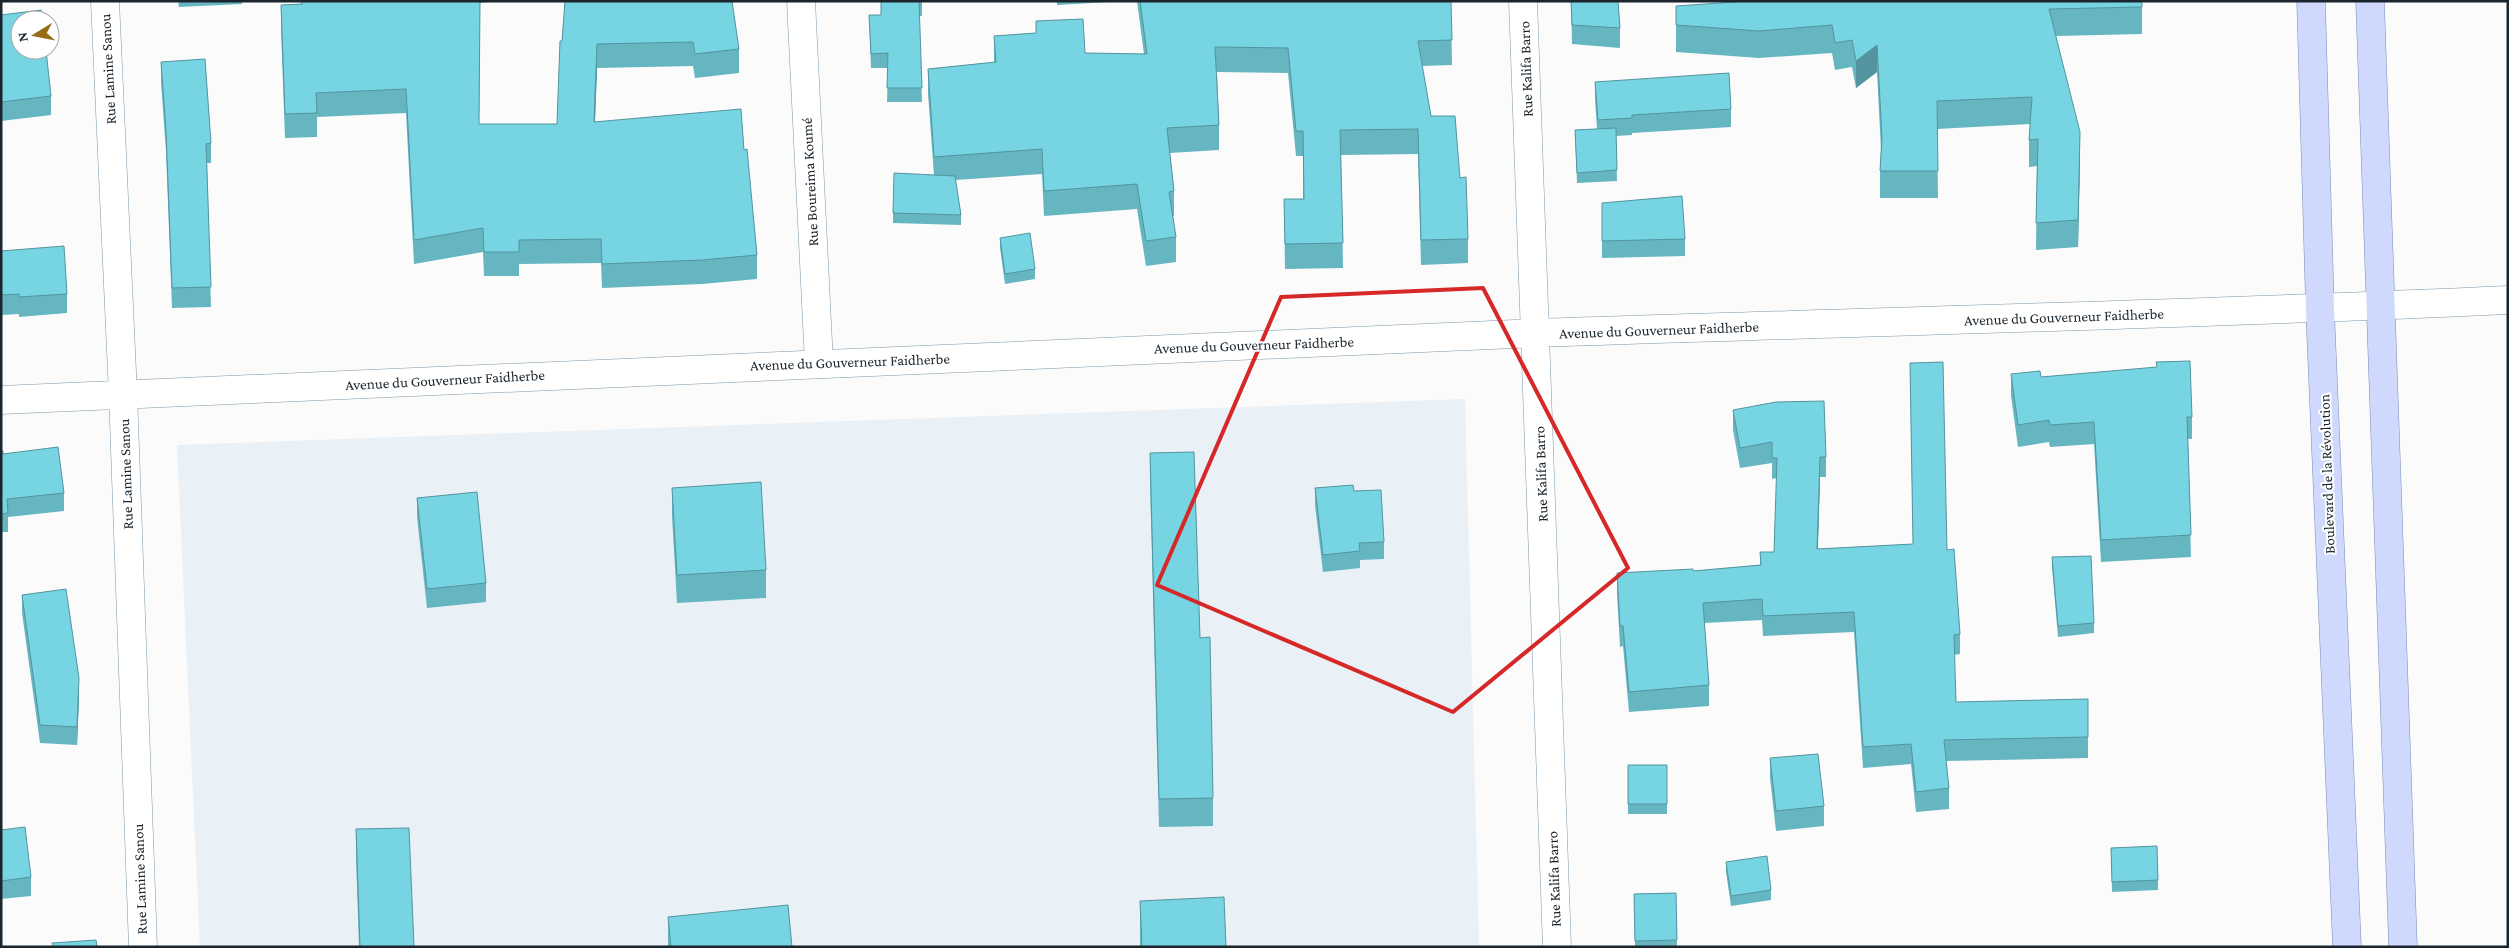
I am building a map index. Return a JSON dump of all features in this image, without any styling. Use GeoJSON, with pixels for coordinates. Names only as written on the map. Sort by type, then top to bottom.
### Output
{"type":"FeatureCollection","features":[{"type":"Feature","properties":{"kind":"main road","name":"Boulevard de la Révolution"},"geometry":{"type":"LineString","coordinates":[[2311,1],[2320,309],[2347,947]]}},
{"type":"Feature","properties":{"kind":"main road"},"geometry":{"type":"LineString","coordinates":[[2370,1],[2403,947]]}},
{"type":"Feature","properties":{"kind":"street","name":"Rue Lamine Sanou"},"geometry":{"type":"LineString","coordinates":[[105,1],[124,394],[142,947]]}},
{"type":"Feature","properties":{"kind":"street","name":"Rue Boureima Koumé"},"geometry":{"type":"LineString","coordinates":[[801,1],[819,363]]}},
{"type":"Feature","properties":{"kind":"street","name":"Rue Kalifa Barro"},"geometry":{"type":"LineString","coordinates":[[1523,1],[1557,947]]}},
{"type":"Feature","properties":{"kind":"street","name":"Avenue du Gouverneur Faidherbe"},"geometry":{"type":"LineString","coordinates":[[1,400],[1536,333],[2320,309],[2508,300]]}},
{"type":"Feature","properties":{"kind":"highlighted area"},"geometry":{"type":"Polygon","coordinates":[[[1483,288],[1628,568],[1453,712],[1157,585],[1281,297],[1483,288]]]}},
{"type":"Feature","properties":{"kind":"shaded area"},"geometry":{"type":"Polygon","coordinates":[[[1465,399],[1479,947],[200,947],[177,445],[1465,399]]]}},
{"type":"Feature","properties":{"kind":"building"},"geometry":{"type":"Polygon","coordinates":[[[302,1],[480,1],[479,124],[557,124],[560,41],[562,41],[565,1],[732,1],[739,49],[695,54],[693,42],[597,44],[594,122],[741,109],[744,150],[747,149],[757,255],[702,260],[602,264],[601,239],[519,240],[519,252],[484,252],[483,228],[414,240],[406,89],[316,93],[317,113],[285,114],[281,5],[302,4],[302,1]]]}},
{"type":"Feature","properties":{"kind":"building"},"geometry":{"type":"Polygon","coordinates":[[[881,1],[919,1],[922,88],[887,88],[888,53],[871,54],[869,15],[881,15],[881,1]]]}},
{"type":"Feature","properties":{"kind":"building"},"geometry":{"type":"Polygon","coordinates":[[[1140,1],[1451,1],[1452,40],[1418,41],[1431,116],[1455,116],[1460,178],[1466,177],[1468,239],[1421,240],[1418,129],[1340,130],[1343,243],[1285,244],[1284,199],[1304,199],[1303,131],[1296,131],[1288,48],[1215,47],[1219,125],[1167,128],[1174,191],[1169,192],[1176,237],[1146,241],[1137,184],[1044,191],[1042,149],[934,157],[928,69],[996,62],[994,36],[1036,33],[1036,21],[1083,19],[1085,53],[1147,54],[1140,1]]]}},
{"type":"Feature","properties":{"kind":"building"},"geometry":{"type":"Polygon","coordinates":[[[1571,1],[1618,1],[1620,28],[1572,25],[1571,1]]]}},
{"type":"Feature","properties":{"kind":"building"},"geometry":{"type":"Polygon","coordinates":[[[1749,1],[2142,1],[2142,7],[2049,9],[2080,132],[2078,220],[2036,223],[2038,139],[2029,140],[2032,97],[1937,101],[1938,171],[1880,171],[1882,138],[1877,45],[1856,61],[1852,40],[1835,43],[1832,25],[1759,31],[1676,25],[1676,6],[1749,1]]]}},
{"type":"Feature","properties":{"kind":"building"},"geometry":{"type":"Polygon","coordinates":[[[10,14],[10,60],[47,60],[51,96],[1,102],[1,15],[10,14]]]}},
{"type":"Feature","properties":{"kind":"building"},"geometry":{"type":"Polygon","coordinates":[[[205,59],[211,143],[206,144],[211,287],[172,288],[166,131],[161,62],[205,59]]]}},
{"type":"Feature","properties":{"kind":"building"},"geometry":{"type":"Polygon","coordinates":[[[1729,73],[1731,109],[1632,115],[1632,118],[1598,120],[1595,82],[1729,73]]]}},
{"type":"Feature","properties":{"kind":"building"},"geometry":{"type":"Polygon","coordinates":[[[1616,128],[1617,170],[1577,173],[1575,130],[1616,128]]]}},
{"type":"Feature","properties":{"kind":"building"},"geometry":{"type":"Polygon","coordinates":[[[894,173],[955,176],[961,215],[893,213],[894,173]]]}},
{"type":"Feature","properties":{"kind":"building"},"geometry":{"type":"Polygon","coordinates":[[[1682,196],[1685,239],[1602,241],[1602,203],[1682,196]]]}},
{"type":"Feature","properties":{"kind":"building"},"geometry":{"type":"Polygon","coordinates":[[[1030,233],[1035,269],[1005,274],[1000,238],[1030,233]]]}},
{"type":"Feature","properties":{"kind":"building"},"geometry":{"type":"Polygon","coordinates":[[[64,246],[67,294],[19,297],[19,294],[1,295],[1,251],[64,246]]]}},
{"type":"Feature","properties":{"kind":"building"},"geometry":{"type":"Polygon","coordinates":[[[2190,361],[2192,417],[2187,417],[2191,535],[2101,540],[2094,422],[2050,425],[2049,420],[2018,425],[2011,374],[2040,371],[2041,377],[2157,367],[2156,362],[2190,361]]]}},
{"type":"Feature","properties":{"kind":"building"},"geometry":{"type":"Polygon","coordinates":[[[1943,362],[1947,550],[1954,549],[1960,634],[1954,635],[1956,702],[2088,699],[2088,737],[1944,740],[1949,788],[1916,792],[1911,744],[1863,747],[1854,612],[1763,616],[1762,599],[1703,603],[1709,685],[1629,692],[1623,626],[1620,626],[1617,573],[1693,569],[1693,571],[1761,565],[1760,552],[1774,552],[1777,458],[1772,458],[1772,442],[1740,448],[1733,410],[1776,402],[1824,401],[1826,457],[1820,457],[1817,549],[1913,544],[1910,363],[1943,362]]]}},
{"type":"Feature","properties":{"kind":"building"},"geometry":{"type":"Polygon","coordinates":[[[58,447],[64,493],[7,499],[8,513],[1,514],[1,451],[3,451],[3,454],[58,447]]]}},
{"type":"Feature","properties":{"kind":"building"},"geometry":{"type":"Polygon","coordinates":[[[1194,452],[1200,638],[1210,637],[1213,798],[1159,799],[1150,453],[1194,452]]]}},
{"type":"Feature","properties":{"kind":"building"},"geometry":{"type":"Polygon","coordinates":[[[761,482],[766,570],[677,575],[672,488],[761,482]]]}},
{"type":"Feature","properties":{"kind":"building"},"geometry":{"type":"Polygon","coordinates":[[[1353,485],[1354,491],[1381,490],[1384,542],[1359,543],[1360,551],[1323,555],[1315,488],[1353,485]]]}},
{"type":"Feature","properties":{"kind":"building"},"geometry":{"type":"Polygon","coordinates":[[[477,492],[486,583],[427,589],[417,498],[477,492]]]}},
{"type":"Feature","properties":{"kind":"building"},"geometry":{"type":"Polygon","coordinates":[[[2091,556],[2094,623],[2058,626],[2052,557],[2091,556]]]}},
{"type":"Feature","properties":{"kind":"building"},"geometry":{"type":"Polygon","coordinates":[[[66,589],[79,678],[77,727],[40,725],[22,595],[66,589]]]}},
{"type":"Feature","properties":{"kind":"building"},"geometry":{"type":"Polygon","coordinates":[[[1818,754],[1824,806],[1776,811],[1770,758],[1818,754]]]}},
{"type":"Feature","properties":{"kind":"building"},"geometry":{"type":"Polygon","coordinates":[[[1628,765],[1667,765],[1667,804],[1628,804],[1628,765]]]}},
{"type":"Feature","properties":{"kind":"building"},"geometry":{"type":"Polygon","coordinates":[[[25,827],[31,877],[1,881],[1,830],[25,827]]]}},
{"type":"Feature","properties":{"kind":"building"},"geometry":{"type":"Polygon","coordinates":[[[409,828],[414,947],[360,947],[356,829],[409,828]]]}},
{"type":"Feature","properties":{"kind":"building"},"geometry":{"type":"Polygon","coordinates":[[[2157,846],[2158,880],[2112,882],[2111,848],[2157,846]]]}},
{"type":"Feature","properties":{"kind":"building"},"geometry":{"type":"Polygon","coordinates":[[[1767,856],[1771,890],[1731,896],[1726,862],[1767,856]]]}},
{"type":"Feature","properties":{"kind":"building"},"geometry":{"type":"Polygon","coordinates":[[[1676,893],[1677,940],[1635,941],[1634,894],[1676,893]]]}},
{"type":"Feature","properties":{"kind":"building"},"geometry":{"type":"Polygon","coordinates":[[[1224,897],[1226,947],[1142,947],[1140,901],[1224,897]]]}},
{"type":"Feature","properties":{"kind":"building"},"geometry":{"type":"Polygon","coordinates":[[[788,905],[792,947],[671,947],[668,917],[788,905]]]}},
{"type":"Feature","properties":{"kind":"building"},"geometry":{"type":"Polygon","coordinates":[[[96,940],[97,947],[53,947],[52,943],[96,940]]]}}]}
